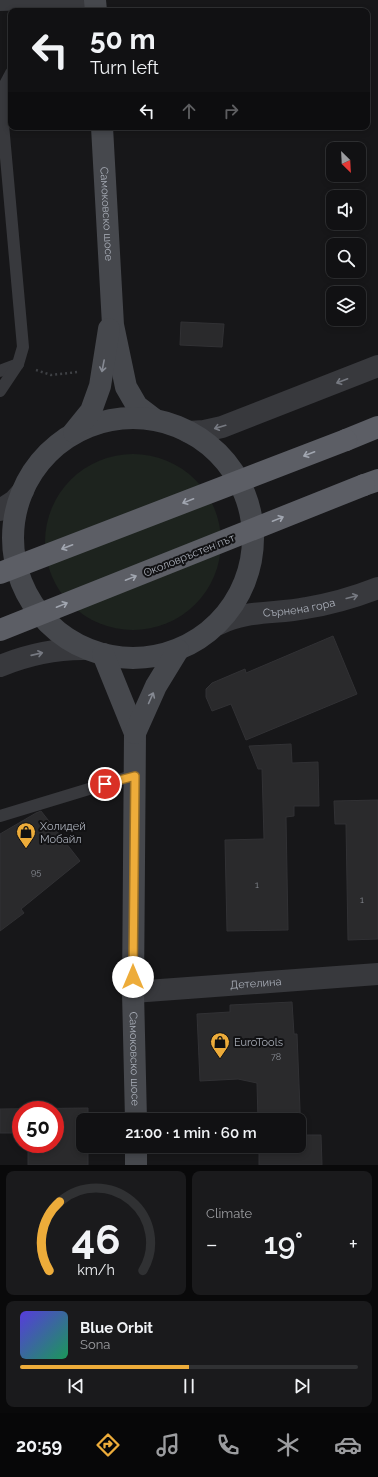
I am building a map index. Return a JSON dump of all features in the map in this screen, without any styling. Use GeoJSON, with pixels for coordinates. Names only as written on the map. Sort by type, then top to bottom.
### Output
{"type":"FeatureCollection","features":[{"type":"Feature","properties":{"kind":"highway"},"geometry":{"type":"LineString","coordinates":[[0,573],[378,427]]}},
{"type":"Feature","properties":{"kind":"highway","name":"Околовръстен път"},"geometry":{"type":"LineString","coordinates":[[0,630],[371,482]]}},
{"type":"Feature","properties":{"kind":"main road","name":"Самоковско шосе"},"geometry":{"type":"LineString","coordinates":[[102,130],[111,300]]}},
{"type":"Feature","properties":{"kind":"main road"},"geometry":{"type":"LineString","coordinates":[[72,435],[91,411],[100,386],[109,328],[111,300]]}},
{"type":"Feature","properties":{"kind":"main road"},"geometry":{"type":"LineString","coordinates":[[111,300],[113,325],[126,387],[137,406],[154,419],[188,432],[204,442],[225,463],[237,477],[245,495],[254,538],[251,560],[243,586],[234,605],[219,624],[201,637],[178,650],[156,657],[128,658],[93,651],[61,634],[40,614],[28,597],[17,571],[13,551],[14,531],[23,491],[45,457],[58,444],[92,424],[123,417],[154,419]]}},
{"type":"Feature","properties":{"kind":"main road","name":"Самоковско шосе"},"geometry":{"type":"LineString","coordinates":[[136,1113],[133,992],[135,734],[156,686],[178,650]]}},
{"type":"Feature","properties":{"kind":"main road","name":"Самоковско шосе"},"geometry":{"type":"LineString","coordinates":[[93,651],[135,734]]}},
{"type":"Feature","properties":{"kind":"main road"},"geometry":{"type":"LineString","coordinates":[[136,1153],[136,1165]]}},
{"type":"Feature","properties":{"kind":"street"},"geometry":{"type":"LineString","coordinates":[[188,432],[204,431],[222,427],[378,366]]}},
{"type":"Feature","properties":{"kind":"street"},"geometry":{"type":"LineString","coordinates":[[0,510],[14,501],[23,491]]}},
{"type":"Feature","properties":{"kind":"street","name":"Сърнена гора"},"geometry":{"type":"LineString","coordinates":[[219,624],[239,616],[306,608],[365,593],[378,588]]}},
{"type":"Feature","properties":{"kind":"street"},"geometry":{"type":"LineString","coordinates":[[0,666],[19,659],[62,649],[93,651]]}},
{"type":"Feature","properties":{"kind":"street","name":"Детелина"},"geometry":{"type":"LineString","coordinates":[[133,992],[378,974]]}},
{"type":"Feature","properties":{"kind":"lane"},"geometry":{"type":"LineString","coordinates":[[0,5],[95,4]]}},
{"type":"Feature","properties":{"kind":"lane"},"geometry":{"type":"LineString","coordinates":[[0,391],[18,364],[23,347],[1,102],[4,88],[8,79]]}},
{"type":"Feature","properties":{"kind":"lane"},"geometry":{"type":"LineString","coordinates":[[0,371],[18,364]]}},
{"type":"Feature","properties":{"kind":"lane"},"geometry":{"type":"LineString","coordinates":[[0,816],[135,776]]}},
{"type":"Feature","properties":{"kind":"path"},"geometry":{"type":"LineString","coordinates":[[18,364],[51,375],[102,370]]}},
{"type":"Feature","properties":{"kind":"shaded area"},"geometry":{"type":"Polygon","coordinates":[[[124,454],[142,454],[167,460],[182,468],[196,479],[207,493],[215,508],[220,525],[220,559],[215,576],[207,591],[196,605],[182,616],[159,627],[142,630],[124,630],[99,624],[84,616],[70,605],[59,591],[48,568],[45,551],[45,533],[51,508],[59,493],[70,479],[84,468],[107,457],[124,454]]]}},
{"type":"Feature","properties":{"kind":"building"},"geometry":{"type":"Polygon","coordinates":[[[181,322],[224,324],[222,347],[180,345],[181,322]]]}},
{"type":"Feature","properties":{"kind":"building"},"geometry":{"type":"Polygon","coordinates":[[[333,636],[357,694],[246,740],[231,704],[212,711],[206,697],[206,689],[212,683],[245,669],[246,673],[333,636]]]}},
{"type":"Feature","properties":{"kind":"building"},"geometry":{"type":"Polygon","coordinates":[[[291,744],[292,763],[318,762],[319,806],[294,806],[294,816],[286,817],[288,930],[227,931],[225,840],[264,839],[262,769],[258,769],[249,746],[291,744]]]}},
{"type":"Feature","properties":{"kind":"building"},"geometry":{"type":"Polygon","coordinates":[[[378,800],[378,939],[348,940],[346,824],[335,824],[334,801],[378,800]]]}},
{"type":"Feature","properties":{"kind":"building"},"geometry":{"type":"Polygon","coordinates":[[[41,811],[80,861],[21,909],[24,913],[0,931],[0,834],[41,811]]]}},
{"type":"Feature","properties":{"kind":"building"},"geometry":{"type":"Polygon","coordinates":[[[292,1002],[294,1034],[297,1034],[300,1113],[258,1113],[257,1083],[238,1079],[200,1081],[197,1014],[230,1012],[230,1005],[292,1002]]]}},
{"type":"Feature","properties":{"kind":"building"},"geometry":{"type":"Polygon","coordinates":[[[64,1108],[88,1108],[88,1113],[76,1113],[76,1153],[88,1153],[88,1165],[28,1165],[28,1153],[64,1153],[64,1108]]]}},
{"type":"Feature","properties":{"kind":"building"},"geometry":{"type":"Polygon","coordinates":[[[0,1109],[12,1109],[12,1133],[0,1133],[0,1109]]]}},
{"type":"Feature","properties":{"kind":"building"},"geometry":{"type":"Polygon","coordinates":[[[306,1135],[321,1135],[322,1165],[259,1165],[259,1153],[306,1153],[306,1135]]]}},
{"type":"Feature","properties":{"kind":"place","name":"Холидей Мобайл"},"geometry":{"type":"Point","coordinates":[26,849]}},
{"type":"Feature","properties":{"kind":"place","name":"EuroTools"},"geometry":{"type":"Point","coordinates":[220,1059]}},
{"type":"Feature","properties":{"kind":"route"},"geometry":{"type":"LineString","coordinates":[[105,784],[135,776],[133,977]]}}]}
